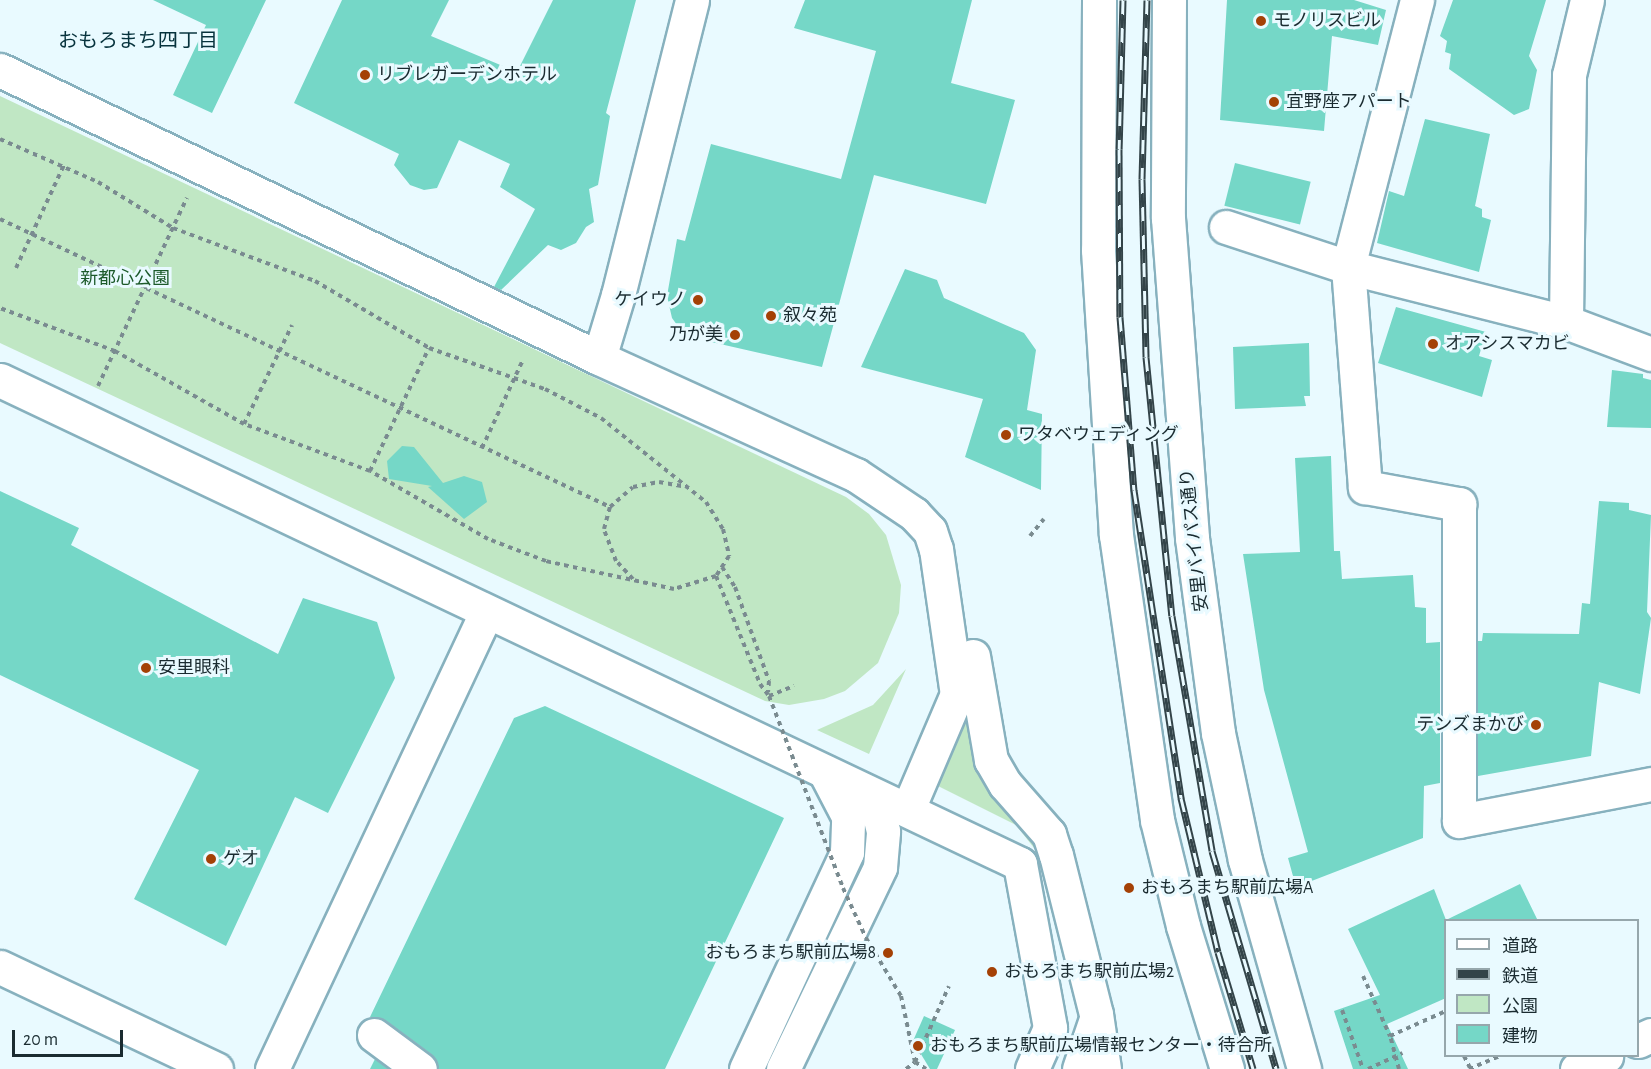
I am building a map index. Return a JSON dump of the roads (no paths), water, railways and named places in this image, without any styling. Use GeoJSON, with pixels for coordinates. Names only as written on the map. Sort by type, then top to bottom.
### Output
{"type":"FeatureCollection","features":[{"type":"Feature","properties":{"kind":"main road"},"geometry":{"type":"LineString","coordinates":[[599,358],[618,295],[692,0]]}},
{"type":"Feature","properties":{"kind":"main road"},"geometry":{"type":"LineString","coordinates":[[1099,0],[1098,250],[1116,535],[1157,820],[1183,926],[1227,1069]]}},
{"type":"Feature","properties":{"kind":"main road","name":"安里バイパス通り"},"geometry":{"type":"LineString","coordinates":[[1169,0],[1168,219],[1192,538],[1218,733],[1242,848],[1304,1069]]}},
{"type":"Feature","properties":{"kind":"main road"},"geometry":{"type":"LineString","coordinates":[[1417,0],[1348,267],[1365,487],[1459,504],[1459,821],[1651,784]]}},
{"type":"Feature","properties":{"kind":"main road"},"geometry":{"type":"LineString","coordinates":[[1566,322],[1569,75],[1587,0]]}},
{"type":"Feature","properties":{"kind":"main road"},"geometry":{"type":"LineString","coordinates":[[0,70],[599,358],[856,475],[931,504],[946,522],[956,542],[991,760],[1005,784],[1048,834],[1096,1014],[1104,1069]]}},
{"type":"Feature","properties":{"kind":"main road"},"geometry":{"type":"LineString","coordinates":[[1226,227],[1348,267],[1566,322],[1651,354]]}},
{"type":"Feature","properties":{"kind":"main road"},"geometry":{"type":"LineString","coordinates":[[0,380],[486,613],[908,809],[1020,864],[1050,1028],[1032,1069]]}},
{"type":"Feature","properties":{"kind":"main road"},"geometry":{"type":"LineString","coordinates":[[856,475],[914,514],[930,531],[957,683],[955,705],[908,809]]}},
{"type":"Feature","properties":{"kind":"main road"},"geometry":{"type":"LineString","coordinates":[[272,1069],[486,613]]}},
{"type":"Feature","properties":{"kind":"main road"},"geometry":{"type":"LineString","coordinates":[[746,1069],[847,852],[848,816],[825,772]]}},
{"type":"Feature","properties":{"kind":"main road"},"geometry":{"type":"LineString","coordinates":[[783,1069],[880,867],[883,831],[874,795]]}},
{"type":"Feature","properties":{"kind":"main road"},"geometry":{"type":"LineString","coordinates":[[0,967],[216,1069]]}},
{"type":"Feature","properties":{"kind":"main road"},"geometry":{"type":"LineString","coordinates":[[1079,1069],[1095,1029],[1096,1014]]}},
{"type":"Feature","properties":{"kind":"main road"},"geometry":{"type":"LineString","coordinates":[[374,1035],[420,1069]]}},
{"type":"Feature","properties":{"kind":"main road"},"geometry":{"type":"LineString","coordinates":[[1577,1069],[1604,1057]]}},
{"type":"Feature","properties":{"kind":"railway"},"geometry":{"type":"LineString","coordinates":[[1123,0],[1119,149],[1120,317],[1134,490],[1181,798],[1218,952],[1253,1069]]}},
{"type":"Feature","properties":{"kind":"railway"},"geometry":{"type":"LineString","coordinates":[[1147,0],[1142,179],[1146,357],[1172,616],[1212,851],[1276,1069]]}},
{"type":"Feature","properties":{"kind":"place","name":"モノリスビル"},"geometry":{"type":"Point","coordinates":[1261,21]}},
{"type":"Feature","properties":{"kind":"place","name":"リブレガーデンホテル"},"geometry":{"type":"Point","coordinates":[365,75]}},
{"type":"Feature","properties":{"kind":"place","name":"宜野座アパート"},"geometry":{"type":"Point","coordinates":[1274,102]}},
{"type":"Feature","properties":{"kind":"place","name":"ケイウノ"},"geometry":{"type":"Point","coordinates":[698,300]}},
{"type":"Feature","properties":{"kind":"place","name":"叙々苑"},"geometry":{"type":"Point","coordinates":[771,316]}},
{"type":"Feature","properties":{"kind":"place","name":"乃が美"},"geometry":{"type":"Point","coordinates":[735,335]}},
{"type":"Feature","properties":{"kind":"place","name":"オアシスマカビ"},"geometry":{"type":"Point","coordinates":[1433,344]}},
{"type":"Feature","properties":{"kind":"place","name":"ワタベウェディング"},"geometry":{"type":"Point","coordinates":[1006,435]}},
{"type":"Feature","properties":{"kind":"place","name":"安里眼科"},"geometry":{"type":"Point","coordinates":[146,668]}},
{"type":"Feature","properties":{"kind":"place","name":"テンズまかび"},"geometry":{"type":"Point","coordinates":[1536,725]}},
{"type":"Feature","properties":{"kind":"place","name":"ゲオ"},"geometry":{"type":"Point","coordinates":[211,859]}},
{"type":"Feature","properties":{"kind":"place","name":"おもろまち駅前広場A"},"geometry":{"type":"Point","coordinates":[1129,888]}},
{"type":"Feature","properties":{"kind":"place","name":"おもろまち駅前広場8"},"geometry":{"type":"Point","coordinates":[888,953]}},
{"type":"Feature","properties":{"kind":"place","name":"おもろまち駅前広場2"},"geometry":{"type":"Point","coordinates":[992,972]}},
{"type":"Feature","properties":{"kind":"place","name":"おもろまち駅前広場情報センター・待合所"},"geometry":{"type":"Point","coordinates":[918,1046]}},
{"type":"Feature","properties":{"kind":"district","name":"おもろまち四丁目"},"geometry":{"type":"Point","coordinates":[138,41]}},
{"type":"Feature","properties":{"kind":"park label","name":"新都心公園"},"geometry":{"type":"Point","coordinates":[125,279]}}]}
